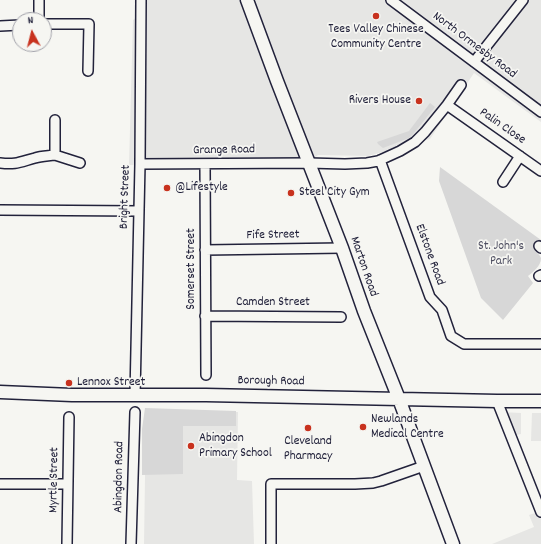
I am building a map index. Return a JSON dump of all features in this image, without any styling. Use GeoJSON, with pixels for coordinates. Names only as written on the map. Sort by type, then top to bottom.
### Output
{"type":"FeatureCollection","features":[{"type":"Feature","properties":{"kind":"street"},"geometry":{"type":"LineString","coordinates":[[39,0],[39,12]]}},
{"type":"Feature","properties":{"kind":"street","name":"Bright Street"},"geometry":{"type":"LineString","coordinates":[[135,395],[140,164],[141,0]]}},
{"type":"Feature","properties":{"kind":"street","name":"Marton Road"},"geometry":{"type":"LineString","coordinates":[[247,0],[453,544]]}},
{"type":"Feature","properties":{"kind":"street","name":"North Ormesby Road"},"geometry":{"type":"LineString","coordinates":[[391,0],[541,112]]}},
{"type":"Feature","properties":{"kind":"street"},"geometry":{"type":"LineString","coordinates":[[474,62],[523,0]]}},
{"type":"Feature","properties":{"kind":"street"},"geometry":{"type":"LineString","coordinates":[[52,24],[89,24],[88,71]]}},
{"type":"Feature","properties":{"kind":"street"},"geometry":{"type":"LineString","coordinates":[[0,26],[12,25]]}},
{"type":"Feature","properties":{"kind":"street","name":"Grange Road"},"geometry":{"type":"LineString","coordinates":[[140,164],[309,162],[345,164],[379,161],[415,142],[447,105],[461,85]]}},
{"type":"Feature","properties":{"kind":"street","name":"Palin Close"},"geometry":{"type":"LineString","coordinates":[[447,105],[541,171]]}},
{"type":"Feature","properties":{"kind":"street"},"geometry":{"type":"LineString","coordinates":[[54,155],[55,120]]}},
{"type":"Feature","properties":{"kind":"street"},"geometry":{"type":"LineString","coordinates":[[0,163],[16,164],[36,158],[54,155],[80,163]]}},
{"type":"Feature","properties":{"kind":"street"},"geometry":{"type":"LineString","coordinates":[[504,182],[520,156]]}},
{"type":"Feature","properties":{"kind":"street","name":"Elstone Road"},"geometry":{"type":"LineString","coordinates":[[379,161],[430,297],[442,310],[451,336],[464,344],[541,344]]}},
{"type":"Feature","properties":{"kind":"street","name":"Somerset Street"},"geometry":{"type":"LineString","coordinates":[[205,164],[206,375]]}},
{"type":"Feature","properties":{"kind":"street"},"geometry":{"type":"LineString","coordinates":[[0,210],[139,212]]}},
{"type":"Feature","properties":{"kind":"street","name":"Fife Street"},"geometry":{"type":"LineString","coordinates":[[205,250],[342,248]]}},
{"type":"Feature","properties":{"kind":"street","name":"Camden Street"},"geometry":{"type":"LineString","coordinates":[[205,316],[341,317]]}},
{"type":"Feature","properties":{"kind":"street","name":"Borough Road"},"geometry":{"type":"LineString","coordinates":[[0,392],[541,401]]}},
{"type":"Feature","properties":{"kind":"street"},"geometry":{"type":"LineString","coordinates":[[497,401],[541,512]]}},
{"type":"Feature","properties":{"kind":"street","name":"Abingdon Road"},"geometry":{"type":"LineString","coordinates":[[132,544],[135,412]]}},
{"type":"Feature","properties":{"kind":"street","name":"Myrtle Street"},"geometry":{"type":"LineString","coordinates":[[67,544],[69,417]]}},
{"type":"Feature","properties":{"kind":"street"},"geometry":{"type":"LineString","coordinates":[[271,544],[271,484],[373,483],[424,466]]}},
{"type":"Feature","properties":{"kind":"street"},"geometry":{"type":"LineString","coordinates":[[0,484],[68,484]]}},
{"type":"Feature","properties":{"kind":"shaded area"},"geometry":{"type":"Polygon","coordinates":[[[136,0],[541,0],[541,122],[474,73],[430,139],[368,156],[318,155],[301,168],[129,165],[133,20],[137,17],[136,0]]]}},
{"type":"Feature","properties":{"kind":"shaded area","name":"Abingdon Primary School"},"geometry":{"type":"Polygon","coordinates":[[[146,412],[238,412],[237,480],[252,481],[254,544],[144,544],[146,412]]]}},
{"type":"Feature","properties":{"kind":"shaded area"},"geometry":{"type":"Polygon","coordinates":[[[501,412],[521,413],[521,434],[511,436],[501,412]]]}},
{"type":"Feature","properties":{"kind":"shaded area"},"geometry":{"type":"Polygon","coordinates":[[[532,413],[541,413],[541,441],[531,441],[532,413]]]}},
{"type":"Feature","properties":{"kind":"shaded area"},"geometry":{"type":"Polygon","coordinates":[[[541,511],[541,544],[492,544],[534,527],[529,515],[541,511]]]}},
{"type":"Feature","properties":{"kind":"green space"},"geometry":{"type":"Polygon","coordinates":[[[430,103],[435,107],[409,138],[383,148],[378,144],[377,142],[409,131],[430,103]]]}},
{"type":"Feature","properties":{"kind":"green space","name":"St. John's Park"},"geometry":{"type":"Polygon","coordinates":[[[440,167],[541,240],[539,246],[535,250],[541,258],[540,264],[528,276],[533,283],[503,320],[481,298],[439,181],[440,167]]]}},
{"type":"Feature","properties":{"kind":"green space"},"geometry":{"type":"Polygon","coordinates":[[[145,408],[236,411],[236,426],[183,426],[183,474],[142,475],[142,429],[145,408]]]}},
{"type":"Feature","properties":{"kind":"place","name":"Tees Valley Chinese Community Centre"},"geometry":{"type":"Point","coordinates":[376,16]}},
{"type":"Feature","properties":{"kind":"place","name":"Rivers House"},"geometry":{"type":"Point","coordinates":[419,101]}},
{"type":"Feature","properties":{"kind":"place","name":"@Lifestyle"},"geometry":{"type":"Point","coordinates":[167,188]}},
{"type":"Feature","properties":{"kind":"place","name":"Steel City Gym"},"geometry":{"type":"Point","coordinates":[291,193]}},
{"type":"Feature","properties":{"kind":"place","name":"Lennox Street"},"geometry":{"type":"Point","coordinates":[69,383]}},
{"type":"Feature","properties":{"kind":"place","name":"Newlands Medical Centre"},"geometry":{"type":"Point","coordinates":[363,427]}},
{"type":"Feature","properties":{"kind":"place","name":"Cleveland Pharmacy"},"geometry":{"type":"Point","coordinates":[308,428]}},
{"type":"Feature","properties":{"kind":"place","name":"Abingdon Primary School"},"geometry":{"type":"Point","coordinates":[191,446]}}]}
